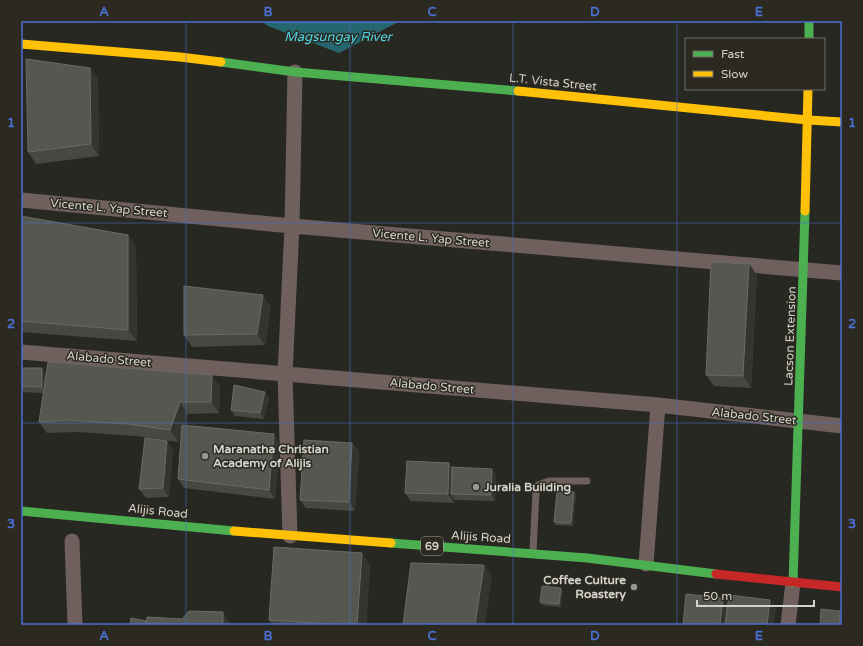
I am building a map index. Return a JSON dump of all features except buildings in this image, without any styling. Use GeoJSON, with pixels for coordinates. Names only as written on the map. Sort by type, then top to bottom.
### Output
{"type":"FeatureCollection","features":[{"type":"Feature","properties":{"kind":"main road"},"geometry":{"type":"LineString","coordinates":[[809,23],[809,38]]}},
{"type":"Feature","properties":{"kind":"main road","name":"L.T. Vista Street"},"geometry":{"type":"LineString","coordinates":[[21,44],[180,57],[295,72],[498,89],[808,120],[842,122]]}},
{"type":"Feature","properties":{"kind":"main road","name":"Lacson Extension"},"geometry":{"type":"LineString","coordinates":[[793,583],[804,270],[808,90]]}},
{"type":"Feature","properties":{"kind":"main road","name":"Alijis Road"},"geometry":{"type":"LineString","coordinates":[[21,511],[290,536],[532,553],[646,564],[793,583],[842,587]]}},
{"type":"Feature","properties":{"kind":"street"},"geometry":{"type":"LineString","coordinates":[[290,536],[285,374],[292,226],[295,72]]}},
{"type":"Feature","properties":{"kind":"street","name":"Vicente L. Yap Street"},"geometry":{"type":"LineString","coordinates":[[21,200],[292,226],[842,273]]}},
{"type":"Feature","properties":{"kind":"street","name":"Alabado Street"},"geometry":{"type":"LineString","coordinates":[[21,352],[658,405],[842,426]]}},
{"type":"Feature","properties":{"kind":"street"},"geometry":{"type":"LineString","coordinates":[[646,564],[658,405]]}},
{"type":"Feature","properties":{"kind":"street"},"geometry":{"type":"LineString","coordinates":[[72,541],[75,625]]}},
{"type":"Feature","properties":{"kind":"street"},"geometry":{"type":"LineString","coordinates":[[788,625],[793,583]]}},
{"type":"Feature","properties":{"kind":"lane"},"geometry":{"type":"LineString","coordinates":[[532,553],[536,492],[538,485],[549,481],[587,481]]}},
{"type":"Feature","properties":{"kind":"water","name":"Magsungay River"},"geometry":{"type":"Polygon","coordinates":[[[261,21],[400,21],[339,53],[268,26],[261,21]]]}},
{"type":"Feature","properties":{"kind":"traffic: fast"},"geometry":{"type":"LineString","coordinates":[[809,21],[809,38]]}},
{"type":"Feature","properties":{"kind":"traffic: fast"},"geometry":{"type":"LineString","coordinates":[[221,62],[295,72],[518,91]]}},
{"type":"Feature","properties":{"kind":"traffic: fast"},"geometry":{"type":"LineString","coordinates":[[793,583],[805,211]]}},
{"type":"Feature","properties":{"kind":"traffic: fast"},"geometry":{"type":"LineString","coordinates":[[21,511],[234,531]]}},
{"type":"Feature","properties":{"kind":"traffic: fast"},"geometry":{"type":"LineString","coordinates":[[391,543],[587,558],[716,574]]}},
{"type":"Feature","properties":{"kind":"traffic: slow"},"geometry":{"type":"LineString","coordinates":[[21,44],[180,57],[221,62]]}},
{"type":"Feature","properties":{"kind":"traffic: slow"},"geometry":{"type":"LineString","coordinates":[[805,211],[808,90]]}},
{"type":"Feature","properties":{"kind":"traffic: slow"},"geometry":{"type":"LineString","coordinates":[[518,91],[808,120],[842,122]]}},
{"type":"Feature","properties":{"kind":"traffic: slow"},"geometry":{"type":"LineString","coordinates":[[234,531],[391,543]]}},
{"type":"Feature","properties":{"kind":"traffic: jam"},"geometry":{"type":"LineString","coordinates":[[716,574],[842,587]]}},
{"type":"Feature","properties":{"kind":"place","name":"Maranatha Christian Academy of Alijis"},"geometry":{"type":"Point","coordinates":[205,456]}},
{"type":"Feature","properties":{"kind":"place","name":"Juralia Building"},"geometry":{"type":"Point","coordinates":[476,487]}},
{"type":"Feature","properties":{"kind":"place","name":"Coffee Culture Roastery"},"geometry":{"type":"Point","coordinates":[634,587]}}]}
